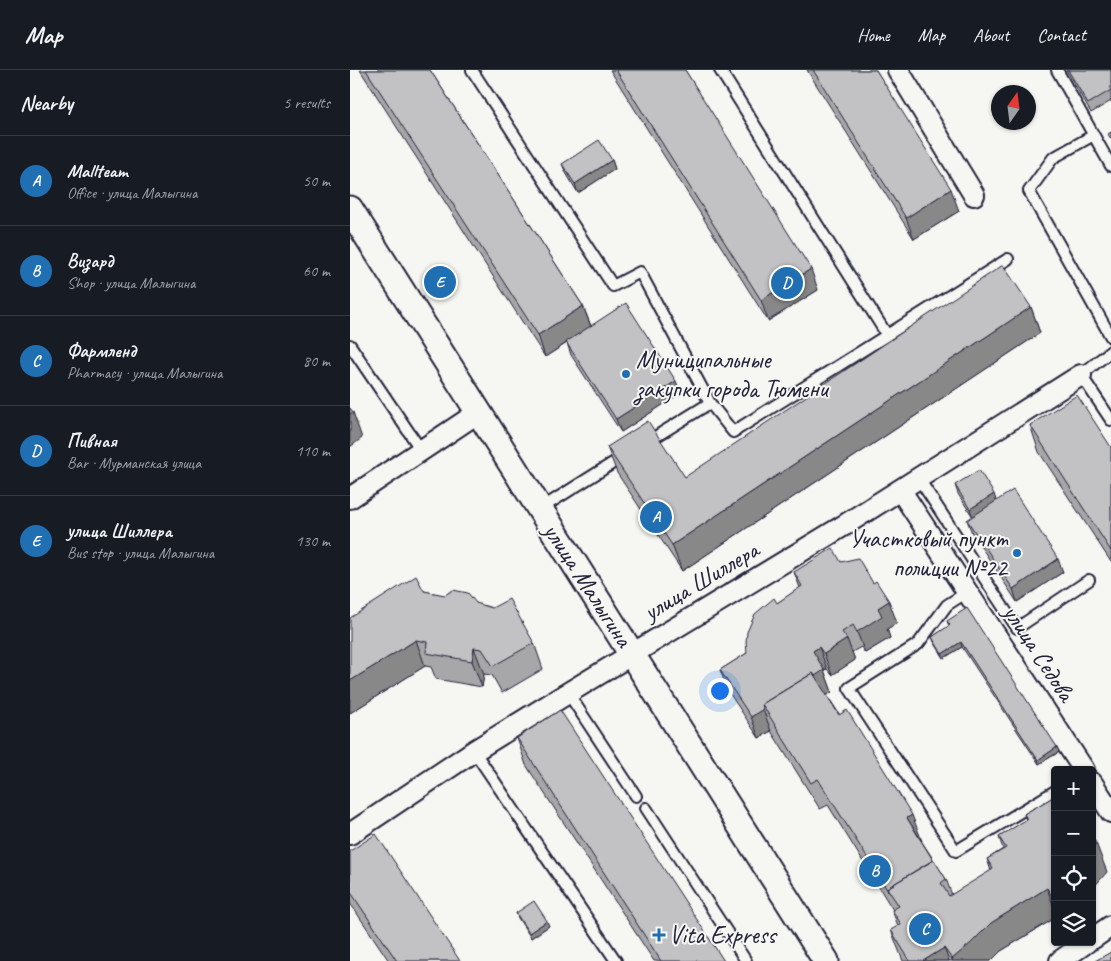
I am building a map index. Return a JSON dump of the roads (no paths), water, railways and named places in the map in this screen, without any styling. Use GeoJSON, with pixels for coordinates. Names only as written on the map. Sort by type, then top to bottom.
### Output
{"type":"FeatureCollection","features":[{"type":"Feature","properties":{"kind":"street"},"geometry":{"type":"LineString","coordinates":[[898,70],[974,195]]}},
{"type":"Feature","properties":{"kind":"street","name":"улица Малыгина"},"geometry":{"type":"LineString","coordinates":[[350,209],[826,961]]}},
{"type":"Feature","properties":{"kind":"street","name":"улица Шиллера"},"geometry":{"type":"LineString","coordinates":[[350,834],[474,751],[900,491],[1081,375]]}},
{"type":"Feature","properties":{"kind":"street"},"geometry":{"type":"LineString","coordinates":[[350,498],[479,412]]}},
{"type":"Feature","properties":{"kind":"street","name":"улица Седова"},"geometry":{"type":"LineString","coordinates":[[900,491],[1081,766]]}},
{"type":"Feature","properties":{"kind":"street"},"geometry":{"type":"LineString","coordinates":[[1096,789],[1111,812]]}},
{"type":"Feature","properties":{"kind":"street"},"geometry":{"type":"LineString","coordinates":[[1096,936],[1111,926]]}},
{"type":"Feature","properties":{"kind":"street"},"geometry":{"type":"LineString","coordinates":[[1060,961],[1081,946]]}},
{"type":"Feature","properties":{"kind":"lane"},"geometry":{"type":"LineString","coordinates":[[472,70],[613,286],[640,272],[710,403],[733,432],[1008,259]]}},
{"type":"Feature","properties":{"kind":"lane"},"geometry":{"type":"LineString","coordinates":[[720,70],[887,335]]}},
{"type":"Feature","properties":{"kind":"lane"},"geometry":{"type":"LineString","coordinates":[[1057,70],[1092,136],[1111,166]]}},
{"type":"Feature","properties":{"kind":"lane"},"geometry":{"type":"LineString","coordinates":[[1092,136],[1053,158],[1029,192],[1111,337]]}},
{"type":"Feature","properties":{"kind":"lane"},"geometry":{"type":"LineString","coordinates":[[350,345],[421,450]]}},
{"type":"Feature","properties":{"kind":"lane"},"geometry":{"type":"LineString","coordinates":[[1111,351],[1081,375],[1111,420]]}},
{"type":"Feature","properties":{"kind":"lane"},"geometry":{"type":"LineString","coordinates":[[540,509],[710,403]]}},
{"type":"Feature","properties":{"kind":"lane"},"geometry":{"type":"LineString","coordinates":[[919,479],[1018,628],[1089,580]]}},
{"type":"Feature","properties":{"kind":"lane"},"geometry":{"type":"LineString","coordinates":[[967,592],[947,605],[918,644],[849,688],[956,851],[1051,793]]}},
{"type":"Feature","properties":{"kind":"lane"},"geometry":{"type":"LineString","coordinates":[[568,693],[636,796]]}},
{"type":"Feature","properties":{"kind":"lane"},"geometry":{"type":"LineString","coordinates":[[474,751],[616,961]]}},
{"type":"Feature","properties":{"kind":"lane"},"geometry":{"type":"LineString","coordinates":[[646,808],[746,961]]}},
{"type":"Feature","properties":{"kind":"place","name":"улица Шиллера"},"geometry":{"type":"Point","coordinates":[440,282]}},
{"type":"Feature","properties":{"kind":"place","name":"Пивная"},"geometry":{"type":"Point","coordinates":[787,283]}},
{"type":"Feature","properties":{"kind":"place","name":"Муниципальные закупки города Тюмени"},"geometry":{"type":"Point","coordinates":[626,374]}},
{"type":"Feature","properties":{"kind":"place","name":"Mallteam"},"geometry":{"type":"Point","coordinates":[656,517]}},
{"type":"Feature","properties":{"kind":"place","name":"Участковый пункт полиции №22"},"geometry":{"type":"Point","coordinates":[1017,553]}},
{"type":"Feature","properties":{"kind":"place","name":"Визард"},"geometry":{"type":"Point","coordinates":[875,871]}},
{"type":"Feature","properties":{"kind":"place","name":"Фармленд"},"geometry":{"type":"Point","coordinates":[925,929]}},
{"type":"Feature","properties":{"kind":"place","name":"Vita Express"},"geometry":{"type":"Point","coordinates":[659,935]}}]}
